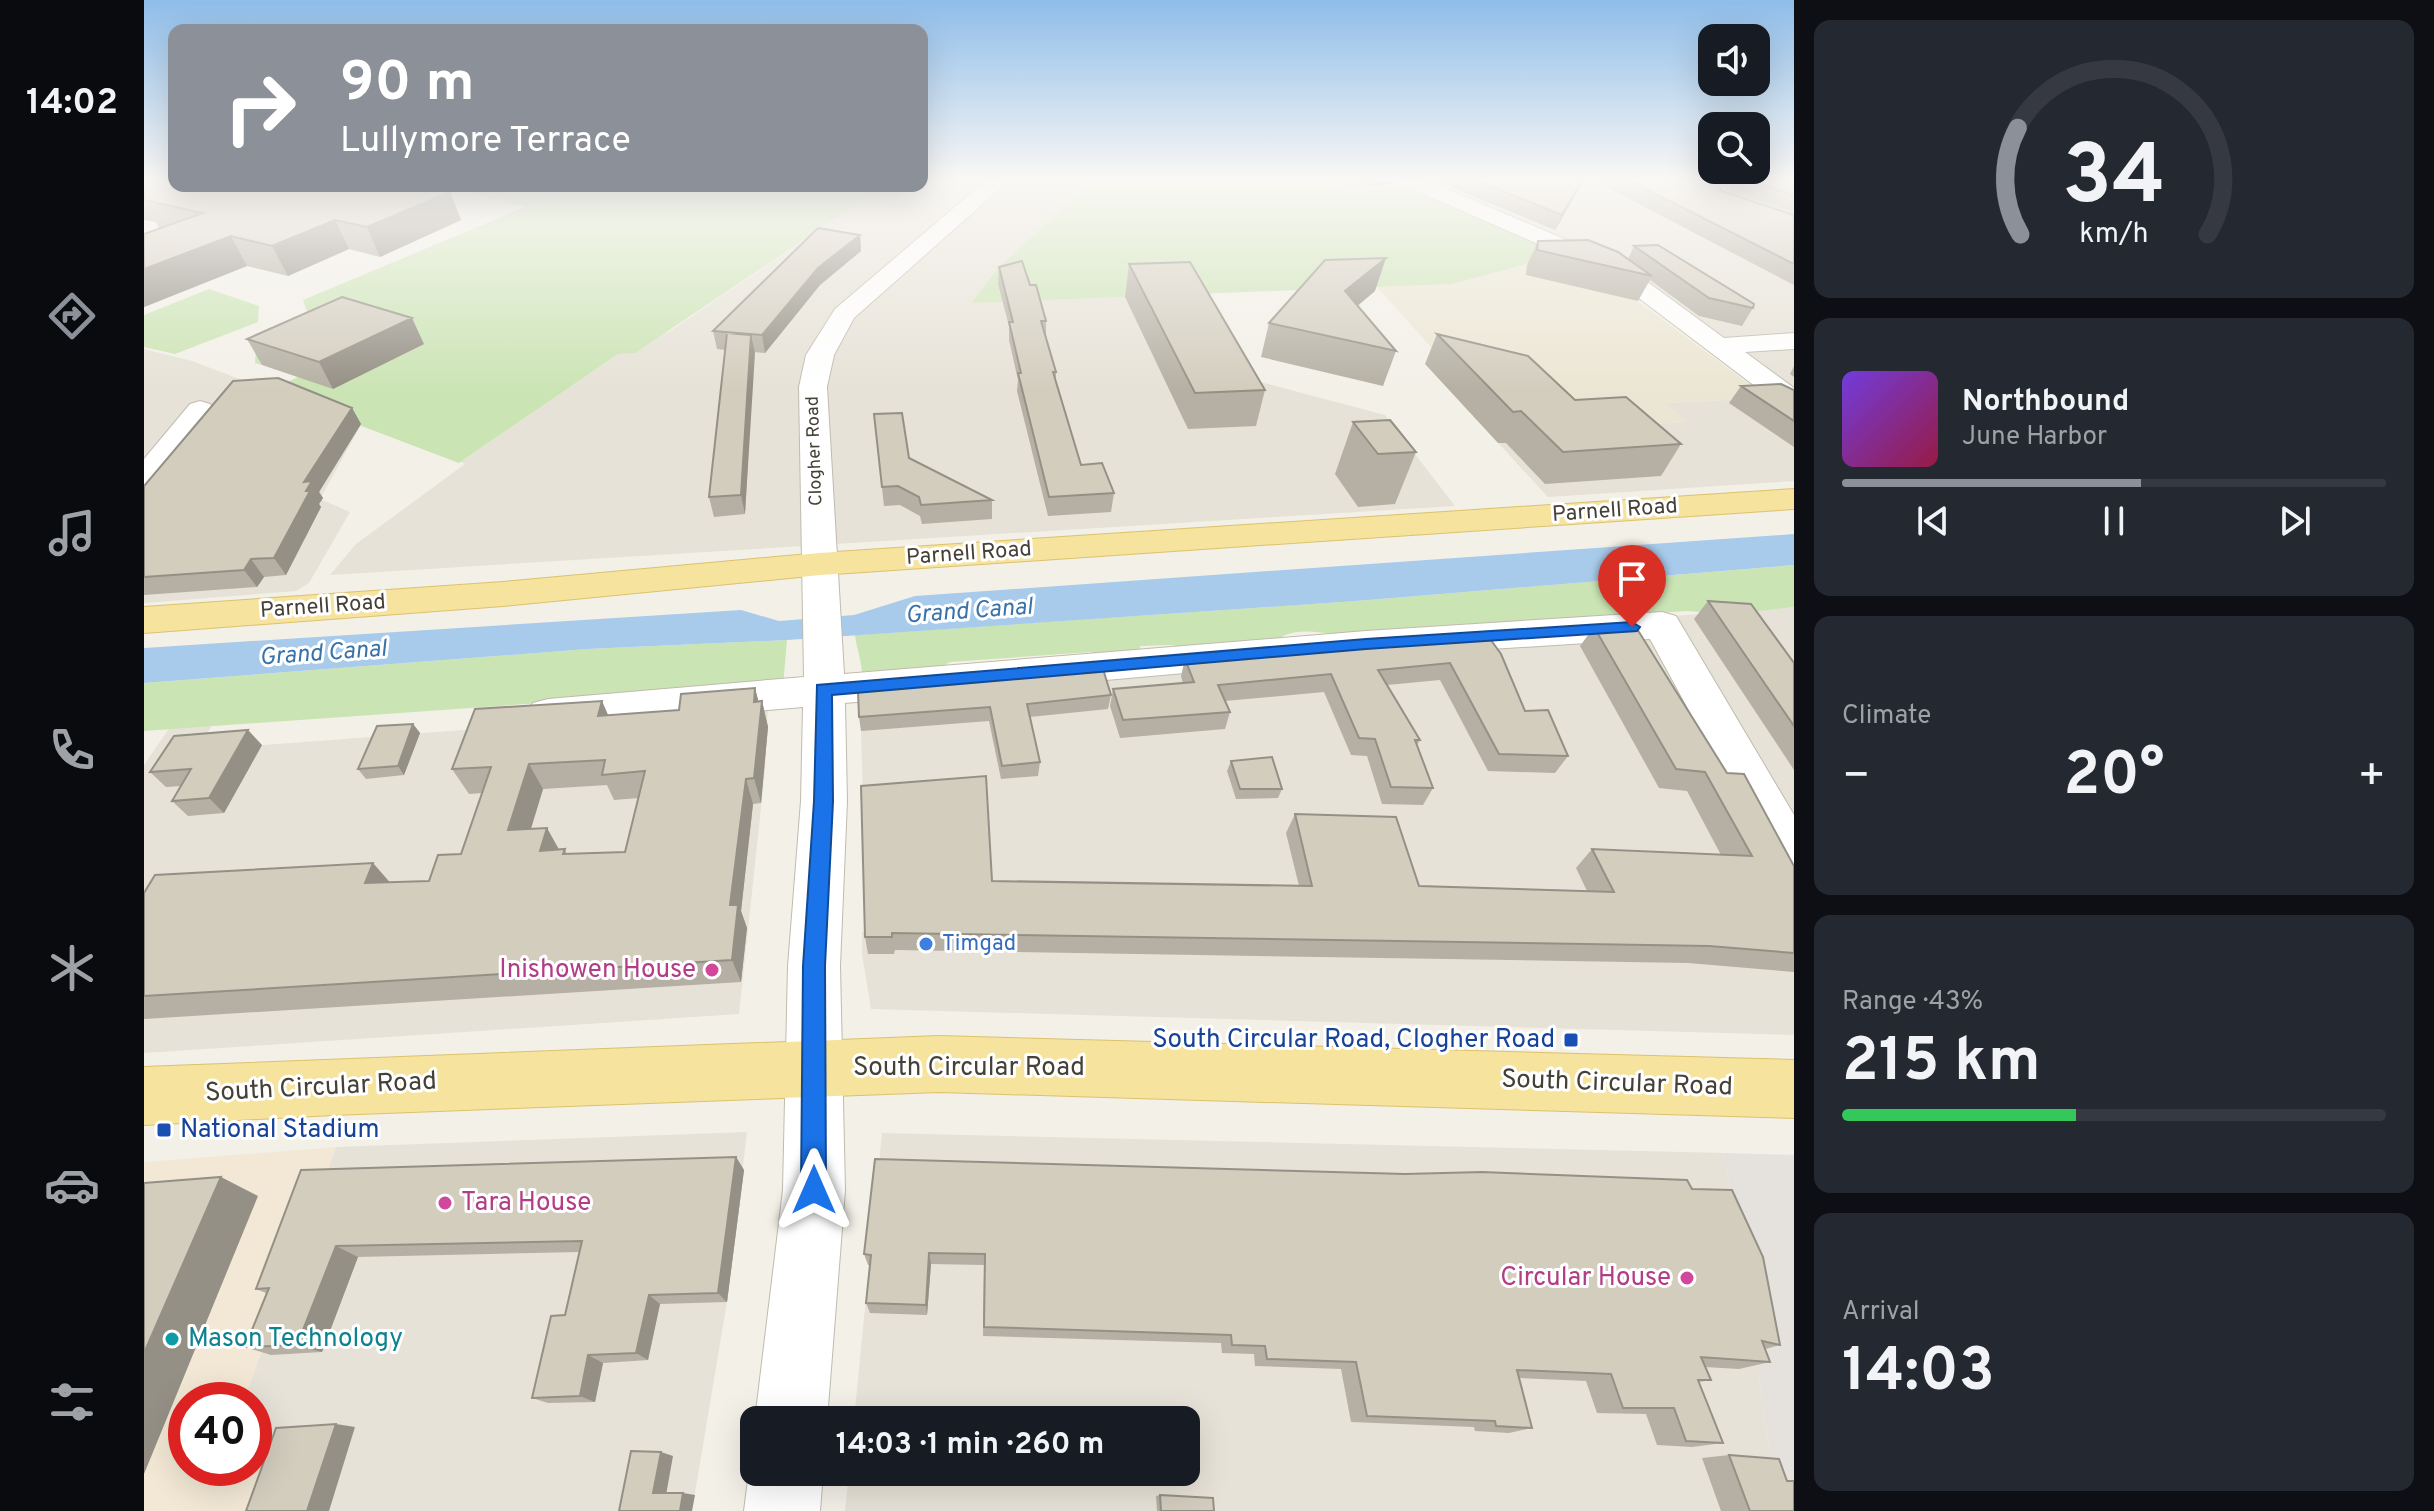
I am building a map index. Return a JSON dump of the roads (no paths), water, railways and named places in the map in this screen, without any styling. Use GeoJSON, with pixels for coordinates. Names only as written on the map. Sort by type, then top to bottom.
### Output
{"type":"FeatureCollection","features":[{"type":"Feature","properties":{"kind":"main road","name":"Parnell Road"},"geometry":{"type":"LineString","coordinates":[[144,620],[1794,499]]}},
{"type":"Feature","properties":{"kind":"main road","name":"South Circular Road"},"geometry":{"type":"LineString","coordinates":[[144,1096],[939,1064],[1794,1089]]}},
{"type":"Feature","properties":{"kind":"street","name":"Clogher Road"},"geometry":{"type":"LineString","coordinates":[[792,1406],[814,1190],[814,966],[824,801],[824,684],[813,387],[820,355],[844,314],[917,249]]}},
{"type":"Feature","properties":{"kind":"street"},"geometry":{"type":"LineString","coordinates":[[1569,249],[1603,263],[1794,402]]}},
{"type":"Feature","properties":{"kind":"street"},"geometry":{"type":"LineString","coordinates":[[1720,346],[1794,341]]}},
{"type":"Feature","properties":{"kind":"street"},"geometry":{"type":"LineString","coordinates":[[144,480],[200,410]]}},
{"type":"Feature","properties":{"kind":"street"},"geometry":{"type":"LineString","coordinates":[[512,716],[824,684],[1662,625],[1794,858]]}},
{"type":"Feature","properties":{"kind":"street"},"geometry":{"type":"LineString","coordinates":[[782,1511],[785,1486]]}},
{"type":"Feature","properties":{"kind":"water","name":"Grand Canal"},"geometry":{"type":"Polygon","coordinates":[[[1794,534],[1794,565],[1356,601],[787,640],[588,649],[144,683],[144,648],[741,610],[779,621],[854,615],[915,596],[1794,534]]]}},
{"type":"Feature","properties":{"kind":"place","name":"Timgad"},"geometry":{"type":"Point","coordinates":[926,944]}},
{"type":"Feature","properties":{"kind":"place","name":"Inishowen House"},"geometry":{"type":"Point","coordinates":[712,970]}},
{"type":"Feature","properties":{"kind":"place","name":"South Circular Road, Clogher Road"},"geometry":{"type":"Point","coordinates":[1571,1040]}},
{"type":"Feature","properties":{"kind":"place","name":"National Stadium"},"geometry":{"type":"Point","coordinates":[164,1130]}},
{"type":"Feature","properties":{"kind":"place","name":"Tara House"},"geometry":{"type":"Point","coordinates":[445,1203]}},
{"type":"Feature","properties":{"kind":"place","name":"Circular House"},"geometry":{"type":"Point","coordinates":[1687,1278]}},
{"type":"Feature","properties":{"kind":"place","name":"Mason Technology"},"geometry":{"type":"Point","coordinates":[172,1339]}}]}
